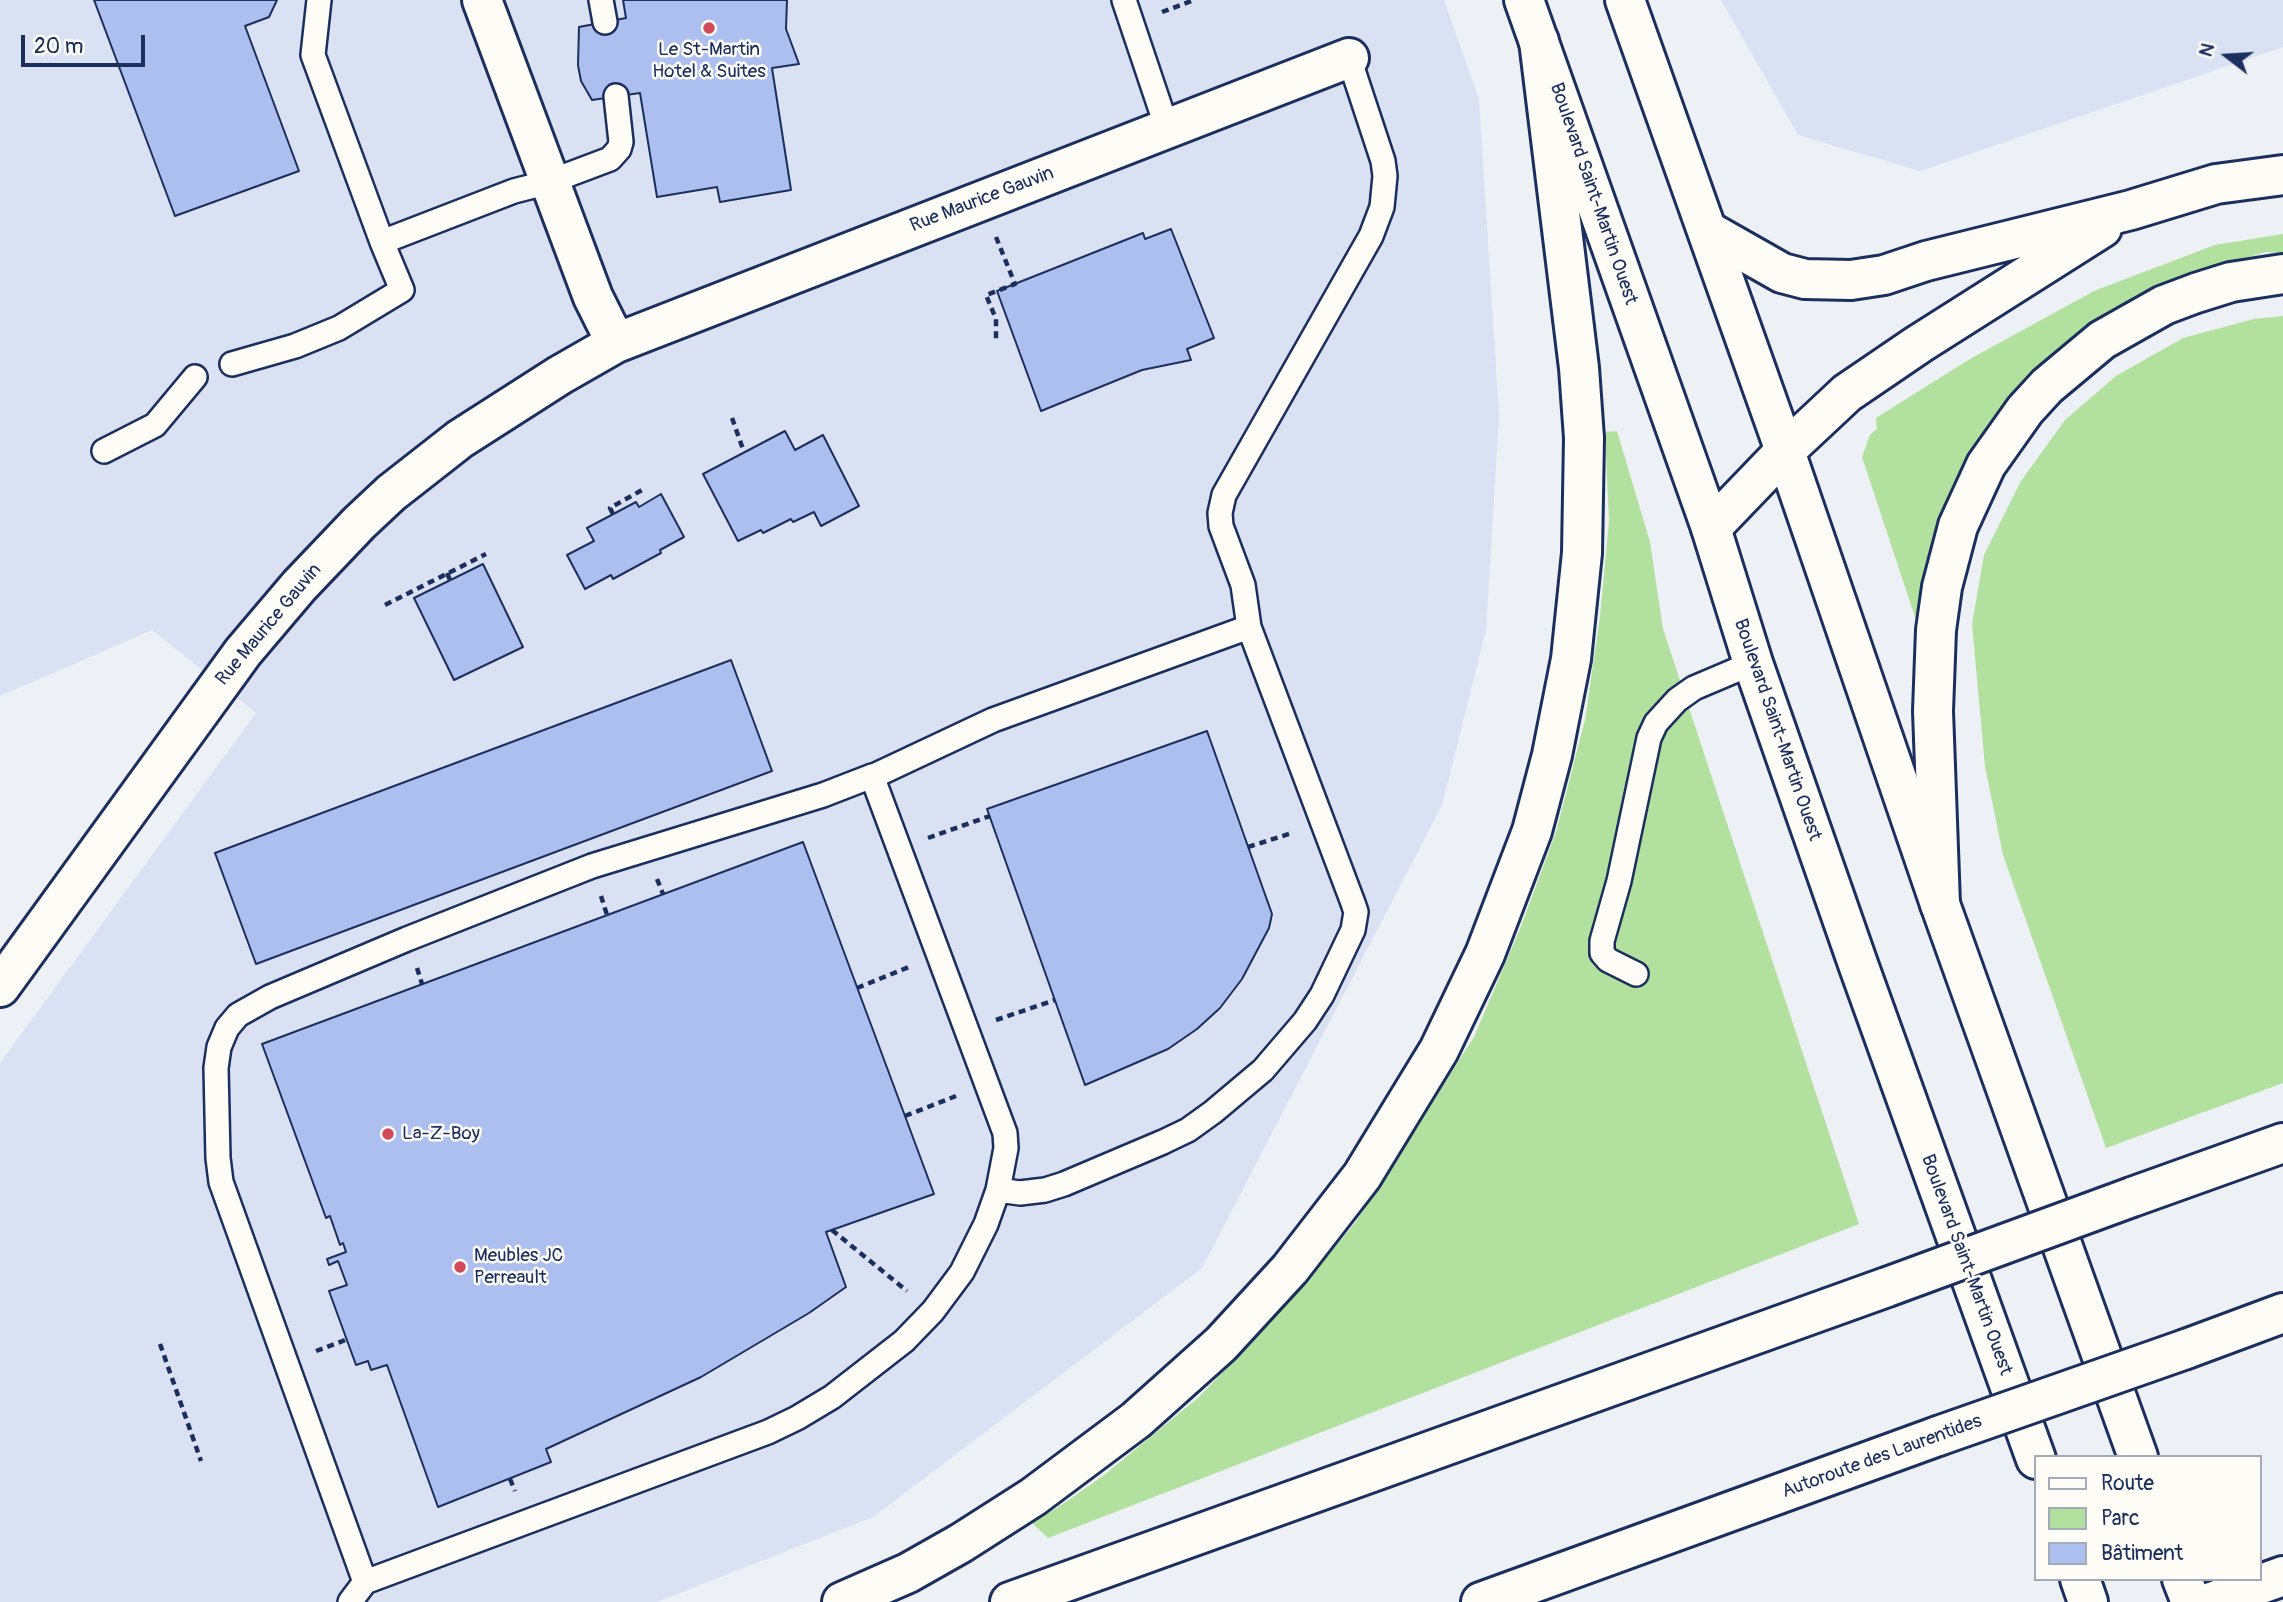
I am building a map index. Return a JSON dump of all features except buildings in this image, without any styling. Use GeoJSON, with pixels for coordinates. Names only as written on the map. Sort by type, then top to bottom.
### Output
{"type":"FeatureCollection","features":[{"type":"Feature","properties":{"kind":"main road"},"geometry":{"type":"LineString","coordinates":[[482,0],[593,297],[617,343]]}},
{"type":"Feature","properties":{"kind":"main road","name":"Boulevard Saint-Martin Ouest"},"geometry":{"type":"LineString","coordinates":[[1524,0],[1711,528],[1753,663],[1862,978],[2035,1456]]}},
{"type":"Feature","properties":{"kind":"main road"},"geometry":{"type":"LineString","coordinates":[[1625,0],[1785,451],[1940,904],[2137,1455]]}},
{"type":"Feature","properties":{"kind":"main road"},"geometry":{"type":"LineString","coordinates":[[842,1602],[908,1573],[1006,1516],[1118,1434],[1221,1344],[1290,1269],[1362,1176],[1440,1050],[1485,954],[1532,831],[1552,755],[1571,659],[1583,542],[1584,438],[1579,368],[1539,41]]}},
{"type":"Feature","properties":{"kind":"main road","name":"Rue Maurice Gauvin"},"geometry":{"type":"LineString","coordinates":[[0,987],[243,652],[328,554],[391,494],[460,439],[560,375],[617,343],[1349,58]]}},
{"type":"Feature","properties":{"kind":"main road"},"geometry":{"type":"LineString","coordinates":[[1708,231],[1782,273],[1795,278],[1831,282],[1884,275],[1926,261],[2131,210],[2216,184],[2283,175]]}},
{"type":"Feature","properties":{"kind":"main road"},"geometry":{"type":"LineString","coordinates":[[1711,528],[1785,451],[1847,393],[1880,369],[2131,210]]}},
{"type":"Feature","properties":{"kind":"main road"},"geometry":{"type":"LineString","coordinates":[[1940,904],[1933,711],[1936,630],[1949,554],[1969,499],[1986,465],[2019,418],[2047,386],[2102,340],[2144,315],[2196,293],[2231,282],[2283,274]]}},
{"type":"Feature","properties":{"kind":"main road"},"geometry":{"type":"LineString","coordinates":[[1010,1602],[2283,1143]]}},
{"type":"Feature","properties":{"kind":"main road","name":"Autoroute des Laurentides"},"geometry":{"type":"LineString","coordinates":[[1481,1602],[2283,1313]]}},
{"type":"Feature","properties":{"kind":"main road"},"geometry":{"type":"LineString","coordinates":[[2211,1602],[2278,1578]]}},
{"type":"Feature","properties":{"kind":"main road"},"geometry":{"type":"LineString","coordinates":[[2081,1581],[2088,1602]]}},
{"type":"Feature","properties":{"kind":"main road"},"geometry":{"type":"LineString","coordinates":[[2183,1581],[2190,1602]]}},
{"type":"Feature","properties":{"kind":"lane"},"geometry":{"type":"LineString","coordinates":[[232,364],[295,346],[339,328],[402,290],[313,55],[319,0]]}},
{"type":"Feature","properties":{"kind":"lane"},"geometry":{"type":"LineString","coordinates":[[1124,0],[1167,128]]}},
{"type":"Feature","properties":{"kind":"lane"},"geometry":{"type":"LineString","coordinates":[[998,1190],[1020,1194],[1064,1184],[1163,1142],[1213,1112],[1263,1070],[1285,1047],[1322,995],[1347,945],[1356,920],[1353,903],[1249,627],[1243,585],[1221,526],[1221,502],[1371,236],[1383,200],[1383,161],[1349,58]]}},
{"type":"Feature","properties":{"kind":"lane"},"geometry":{"type":"LineString","coordinates":[[383,242],[514,191],[604,162],[615,154],[621,142],[615,96]]}},
{"type":"Feature","properties":{"kind":"lane"},"geometry":{"type":"LineString","coordinates":[[104,450],[155,425],[195,377]]}},
{"type":"Feature","properties":{"kind":"lane"},"geometry":{"type":"LineString","coordinates":[[365,1582],[221,1182],[216,1068],[219,1047],[227,1028],[238,1015],[270,997],[592,866],[823,795],[872,776],[993,720],[1249,627]]}},
{"type":"Feature","properties":{"kind":"lane"},"geometry":{"type":"LineString","coordinates":[[1636,974],[1608,960],[1602,953],[1602,941],[1619,881],[1649,738],[1656,723],[1677,700],[1694,688],[1753,663]]}},
{"type":"Feature","properties":{"kind":"lane"},"geometry":{"type":"LineString","coordinates":[[349,1602],[365,1582],[768,1432],[797,1418],[869,1370],[904,1341],[933,1311],[962,1272],[974,1250],[998,1190],[1006,1148],[1005,1133],[872,776]]}},
{"type":"Feature","properties":{"kind":"path"},"geometry":{"type":"LineString","coordinates":[[1177,6],[1194,0]]}},
{"type":"Feature","properties":{"kind":"path"},"geometry":{"type":"LineString","coordinates":[[992,226],[1015,285],[986,295],[996,318],[996,341]]}},
{"type":"Feature","properties":{"kind":"path"},"geometry":{"type":"LineString","coordinates":[[732,418],[744,452]]}},
{"type":"Feature","properties":{"kind":"path"},"geometry":{"type":"LineString","coordinates":[[613,514],[610,508],[642,490]]}},
{"type":"Feature","properties":{"kind":"path"},"geometry":{"type":"LineString","coordinates":[[385,605],[486,554]]}},
{"type":"Feature","properties":{"kind":"path"},"geometry":{"type":"LineString","coordinates":[[447,573],[450,580]]}},
{"type":"Feature","properties":{"kind":"path"},"geometry":{"type":"LineString","coordinates":[[938,835],[990,817]]}},
{"type":"Feature","properties":{"kind":"path"},"geometry":{"type":"LineString","coordinates":[[1248,847],[1303,830]]}},
{"type":"Feature","properties":{"kind":"path"},"geometry":{"type":"LineString","coordinates":[[599,890],[607,915]]}},
{"type":"Feature","properties":{"kind":"path"},"geometry":{"type":"LineString","coordinates":[[857,988],[873,981]]}},
{"type":"Feature","properties":{"kind":"path"},"geometry":{"type":"LineString","coordinates":[[967,1030],[1055,1000]]}},
{"type":"Feature","properties":{"kind":"path"},"geometry":{"type":"LineString","coordinates":[[905,1116],[921,1110]]}},
{"type":"Feature","properties":{"kind":"path"},"geometry":{"type":"LineString","coordinates":[[832,1230],[911,1294]]}},
{"type":"Feature","properties":{"kind":"path"},"geometry":{"type":"LineString","coordinates":[[312,1353],[348,1339]]}},
{"type":"Feature","properties":{"kind":"path"},"geometry":{"type":"LineString","coordinates":[[160,1344],[201,1461]]}},
{"type":"Feature","properties":{"kind":"path"},"geometry":{"type":"LineString","coordinates":[[510,1479],[517,1497]]}},
{"type":"Feature","properties":{"kind":"shaded area"},"geometry":{"type":"Polygon","coordinates":[[[0,0],[1444,0],[1479,99],[1499,416],[1486,630],[1442,805],[1202,1268],[873,1517],[657,1602],[0,1602],[0,1063],[256,713],[152,630],[0,696],[0,0]]]}},
{"type":"Feature","properties":{"kind":"shaded area"},"geometry":{"type":"Polygon","coordinates":[[[1721,0],[2283,0],[2283,47],[1920,171],[1798,135],[1721,0]]]}},
{"type":"Feature","properties":{"kind":"green space"},"geometry":{"type":"Polygon","coordinates":[[[2283,234],[2283,253],[2266,252],[2167,281],[2092,323],[2016,389],[1965,468],[1932,537],[1918,626],[1862,457],[1870,435],[1877,429],[1876,418],[1970,359],[2094,291],[2215,245],[2283,234]]]}},
{"type":"Feature","properties":{"kind":"green space"},"geometry":{"type":"Polygon","coordinates":[[[2283,316],[2283,1083],[2106,1148],[2003,855],[1985,766],[1972,624],[1984,555],[2021,481],[2065,420],[2116,376],[2183,338],[2254,319],[2283,316]]]}},
{"type":"Feature","properties":{"kind":"green space"},"geometry":{"type":"Polygon","coordinates":[[[1617,431],[1650,542],[1663,629],[1859,1224],[1048,1538],[1031,1522],[1057,1508],[1103,1476],[1199,1397],[1285,1306],[1355,1223],[1474,1037],[1520,929],[1556,832],[1585,720],[1600,617],[1609,521],[1605,432],[1617,431]]]}},
{"type":"Feature","properties":{"kind":"place","name":"Le St-Martin Hotel & Suites"},"geometry":{"type":"Point","coordinates":[709,28]}},
{"type":"Feature","properties":{"kind":"place","name":"La-Z-Boy"},"geometry":{"type":"Point","coordinates":[388,1134]}},
{"type":"Feature","properties":{"kind":"place","name":"Meubles JC Perreault"},"geometry":{"type":"Point","coordinates":[460,1267]}}]}
